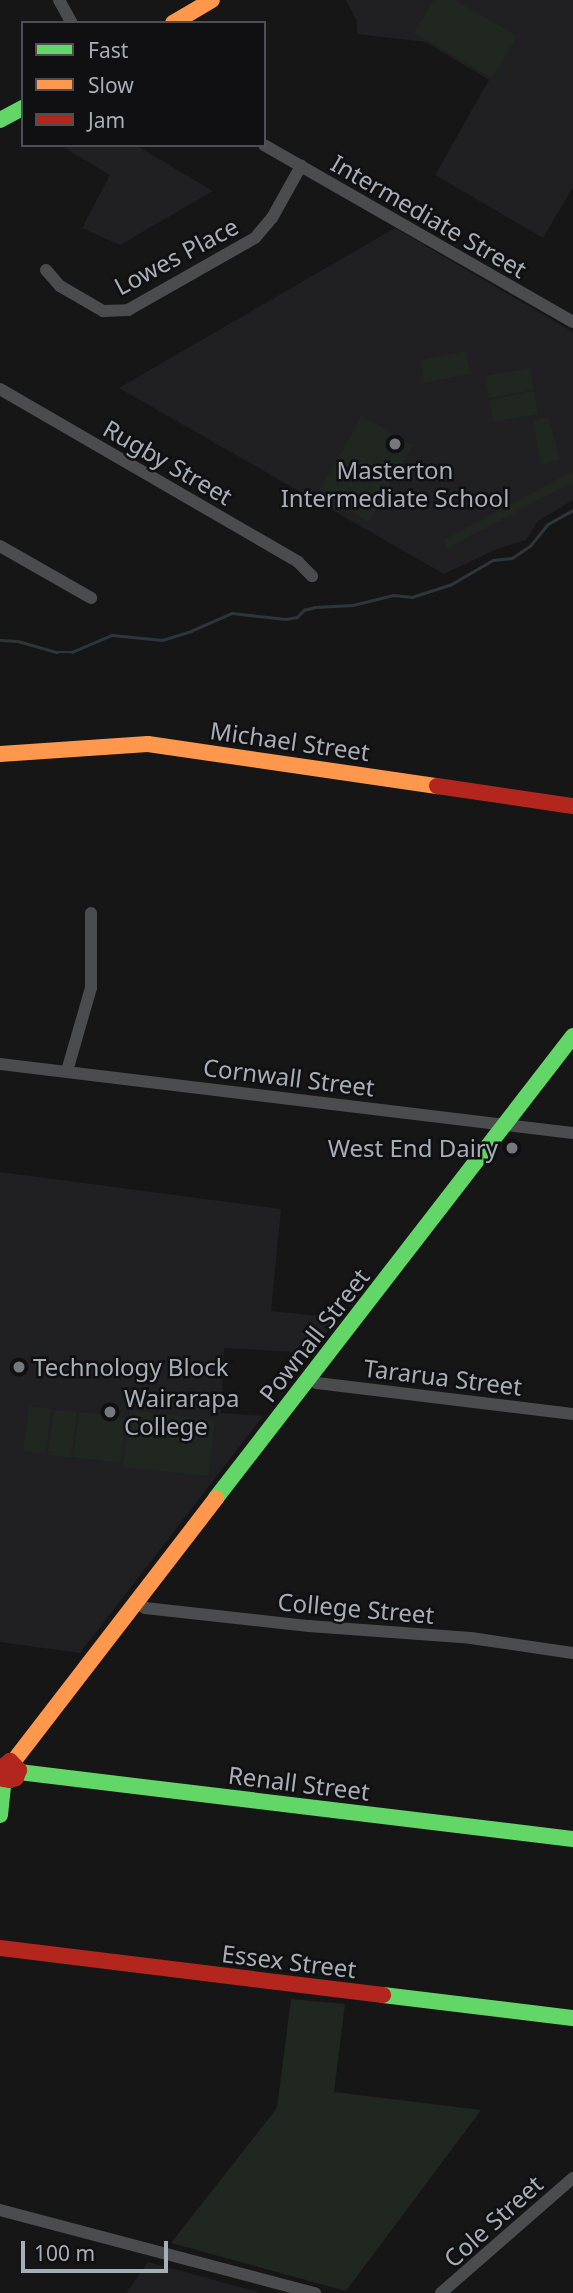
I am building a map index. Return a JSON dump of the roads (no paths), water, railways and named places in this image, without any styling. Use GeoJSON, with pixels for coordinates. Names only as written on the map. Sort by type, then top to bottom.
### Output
{"type":"FeatureCollection","features":[{"type":"Feature","properties":{"kind":"main road"},"geometry":{"type":"LineString","coordinates":[[176,21],[212,0]]}},
{"type":"Feature","properties":{"kind":"main road"},"geometry":{"type":"LineString","coordinates":[[0,120],[21,109]]}},
{"type":"Feature","properties":{"kind":"main road","name":"Michael Street"},"geometry":{"type":"LineString","coordinates":[[0,754],[148,744],[573,806]]}},
{"type":"Feature","properties":{"kind":"main road","name":"Pownall Street"},"geometry":{"type":"LineString","coordinates":[[7,1771],[573,1036]]}},
{"type":"Feature","properties":{"kind":"main road"},"geometry":{"type":"LineString","coordinates":[[0,1815],[7,1771]]}},
{"type":"Feature","properties":{"kind":"main road","name":"Renall Street"},"geometry":{"type":"LineString","coordinates":[[7,1771],[573,1839]]}},
{"type":"Feature","properties":{"kind":"main road","name":"Essex Street"},"geometry":{"type":"LineString","coordinates":[[0,1948],[573,2018]]}},
{"type":"Feature","properties":{"kind":"street"},"geometry":{"type":"LineString","coordinates":[[59,0],[71,21]]}},
{"type":"Feature","properties":{"kind":"street","name":"Intermediate Street"},"geometry":{"type":"LineString","coordinates":[[266,146],[571,318]]}},
{"type":"Feature","properties":{"kind":"street","name":"Lowes Place"},"geometry":{"type":"LineString","coordinates":[[46,270],[60,286],[103,311],[128,310],[255,238],[272,218],[300,166]]}},
{"type":"Feature","properties":{"kind":"street","name":"Rugby Street"},"geometry":{"type":"LineString","coordinates":[[0,389],[298,562],[312,576]]}},
{"type":"Feature","properties":{"kind":"street"},"geometry":{"type":"LineString","coordinates":[[0,546],[91,598]]}},
{"type":"Feature","properties":{"kind":"street"},"geometry":{"type":"LineString","coordinates":[[67,1071],[91,988],[91,914]]}},
{"type":"Feature","properties":{"kind":"street","name":"Cornwall Street"},"geometry":{"type":"LineString","coordinates":[[0,1063],[573,1133]]}},
{"type":"Feature","properties":{"kind":"street","name":"Tararua Street"},"geometry":{"type":"LineString","coordinates":[[310,1378],[317,1383],[573,1414]]}},
{"type":"Feature","properties":{"kind":"street","name":"College Street"},"geometry":{"type":"LineString","coordinates":[[136,1603],[145,1608],[309,1626],[471,1638],[573,1653]]}},
{"type":"Feature","properties":{"kind":"street","name":"Cole Street"},"geometry":{"type":"LineString","coordinates":[[441,2293],[573,2178]]}},
{"type":"Feature","properties":{"kind":"street"},"geometry":{"type":"LineString","coordinates":[[0,2210],[315,2293]]}},
{"type":"Feature","properties":{"kind":"waterway"},"geometry":{"type":"LineString","coordinates":[[0,640],[18,641],[56,652],[72,652],[112,635],[162,640],[232,613],[286,619],[297,617],[304,610],[315,607],[353,605],[393,595],[412,597],[450,585],[493,560],[512,558],[530,546],[548,524],[573,510]]}},
{"type":"Feature","properties":{"kind":"place","name":"Masterton Intermediate School"},"geometry":{"type":"Point","coordinates":[395,444]}},
{"type":"Feature","properties":{"kind":"place","name":"West End Dairy"},"geometry":{"type":"Point","coordinates":[512,1148]}},
{"type":"Feature","properties":{"kind":"place","name":"Technology Block"},"geometry":{"type":"Point","coordinates":[19,1367]}},
{"type":"Feature","properties":{"kind":"place","name":"Wairarapa College"},"geometry":{"type":"Point","coordinates":[110,1412]}}]}
